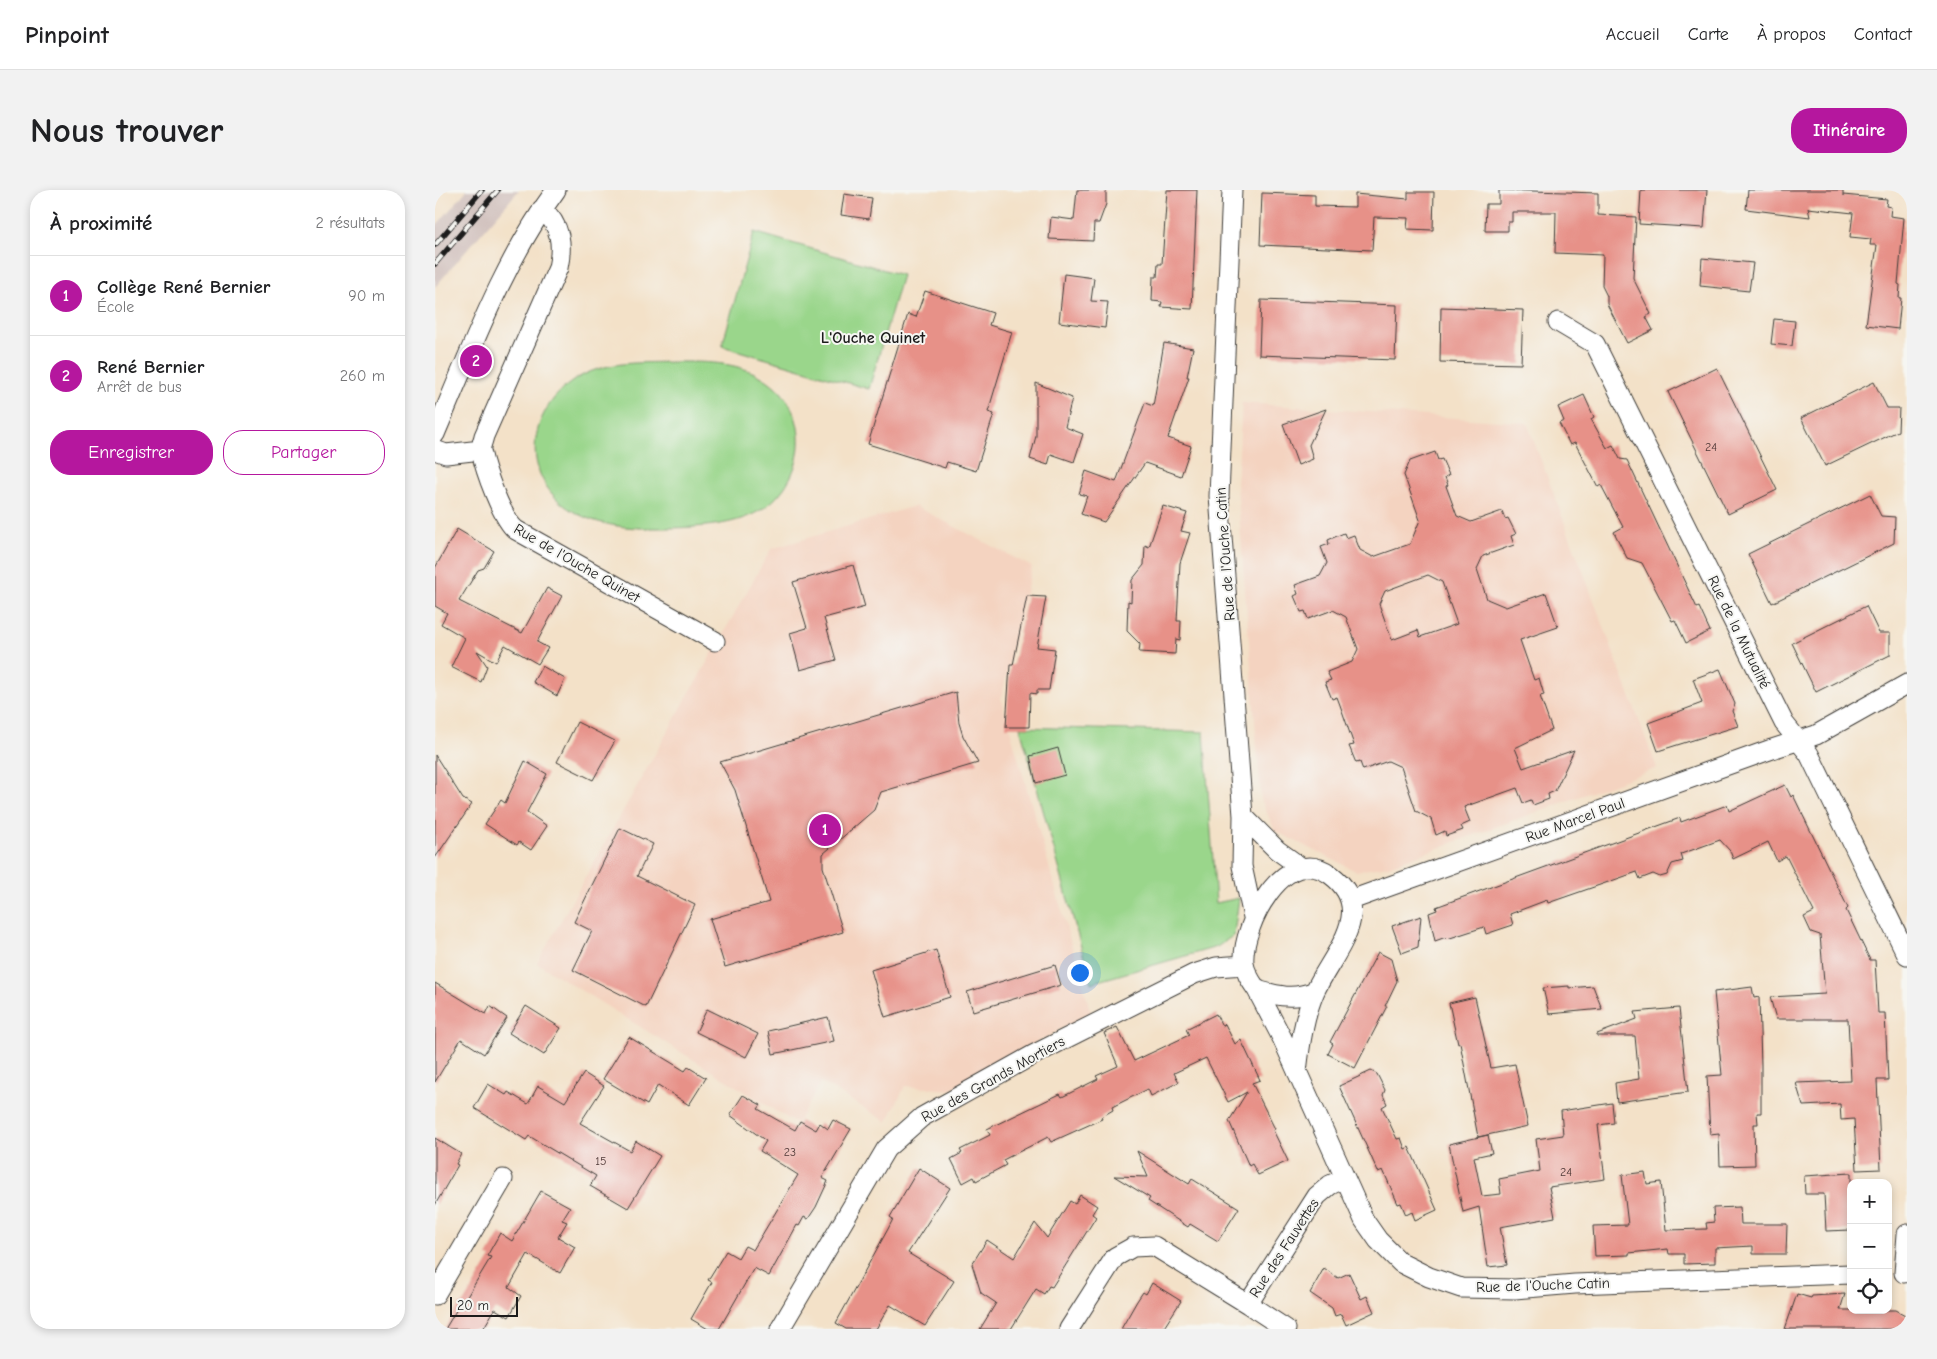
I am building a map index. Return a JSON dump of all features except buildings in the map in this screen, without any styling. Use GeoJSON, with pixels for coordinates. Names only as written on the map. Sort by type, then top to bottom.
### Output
{"type":"FeatureCollection","features":[{"type":"Feature","properties":{"kind":"street"},"geometry":{"type":"LineString","coordinates":[[435,434],[506,269],[556,190]]}},
{"type":"Feature","properties":{"kind":"street","name":"Rue de l'Ouche Catin"},"geometry":{"type":"LineString","coordinates":[[1232,190],[1219,496],[1243,816],[1242,866],[1253,917]]}},
{"type":"Feature","properties":{"kind":"street"},"geometry":{"type":"LineString","coordinates":[[435,450],[446,454],[481,450],[484,436],[558,268],[561,242],[557,227],[551,216],[543,209]]}},
{"type":"Feature","properties":{"kind":"street","name":"Rue de la Mutualité"},"geometry":{"type":"LineString","coordinates":[[1558,322],[1595,344],[1784,723],[1809,754],[1905,945]]}},
{"type":"Feature","properties":{"kind":"street","name":"Rue de l'Ouche Quinet"},"geometry":{"type":"LineString","coordinates":[[481,450],[501,508],[510,525],[715,641]]}},
{"type":"Feature","properties":{"kind":"street","name":"Rue Marcel Paul"},"geometry":{"type":"LineString","coordinates":[[1351,900],[1816,735],[1907,684]]}},
{"type":"Feature","properties":{"kind":"street"},"geometry":{"type":"LineString","coordinates":[[1243,816],[1277,850],[1302,868]]}},
{"type":"Feature","properties":{"kind":"street"},"geometry":{"type":"LineString","coordinates":[[1297,1075],[1301,1037],[1315,991],[1346,935],[1352,918],[1351,900],[1343,886],[1329,873],[1315,868],[1302,868],[1284,876],[1273,886],[1253,917],[1244,947],[1244,965],[1257,990],[1284,997],[1302,997],[1315,991]]}},
{"type":"Feature","properties":{"kind":"street","name":"Rue des Grands Mortiers"},"geometry":{"type":"LineString","coordinates":[[780,1329],[887,1149],[921,1118],[1033,1054],[1194,974],[1216,967],[1244,965]]}},
{"type":"Feature","properties":{"kind":"street","name":"Rue de l'Ouche Catin"},"geometry":{"type":"LineString","coordinates":[[1257,990],[1282,1038],[1343,1179],[1364,1220],[1378,1240],[1401,1263],[1429,1277],[1461,1288],[1515,1289],[1575,1284],[1847,1274]]}},
{"type":"Feature","properties":{"kind":"street"},"geometry":{"type":"LineString","coordinates":[[435,1295],[503,1179]]}},
{"type":"Feature","properties":{"kind":"street","name":"Rue des Fauvettes"},"geometry":{"type":"LineString","coordinates":[[1069,1329],[1115,1258],[1133,1247],[1154,1246],[1248,1304],[1317,1196],[1330,1185],[1343,1179]]}},
{"type":"Feature","properties":{"kind":"street"},"geometry":{"type":"LineString","coordinates":[[1900,1273],[1907,1234]]}},
{"type":"Feature","properties":{"kind":"street"},"geometry":{"type":"LineString","coordinates":[[1248,1304],[1286,1329]]}},
{"type":"Feature","properties":{"kind":"shaded area"},"geometry":{"type":"Polygon","coordinates":[[[467,190],[519,190],[435,287],[435,227],[467,190]]]}},
{"type":"Feature","properties":{"kind":"shaded area"},"geometry":{"type":"Polygon","coordinates":[[[1242,403],[1527,423],[1657,768],[1389,866],[1356,871],[1275,831],[1261,799],[1237,485],[1242,403]]]}},
{"type":"Feature","properties":{"kind":"shaded area"},"geometry":{"type":"Polygon","coordinates":[[[915,506],[1032,567],[1001,698],[1091,1013],[950,1090],[905,1086],[887,1122],[821,1082],[797,1124],[537,963],[771,549],[915,506]]]}},
{"type":"Feature","properties":{"kind":"green space"},"geometry":{"type":"Polygon","coordinates":[[[754,232],[902,275],[869,389],[722,346],[754,232]]]}},
{"type":"Feature","properties":{"kind":"green space"},"geometry":{"type":"Polygon","coordinates":[[[674,362],[719,363],[741,368],[762,377],[780,391],[792,409],[798,429],[799,450],[794,470],[784,489],[769,504],[749,516],[710,526],[641,528],[619,526],[598,522],[569,509],[545,485],[537,466],[535,446],[539,427],[547,409],[559,393],[575,379],[595,370],[614,365],[674,362]]]}},
{"type":"Feature","properties":{"kind":"green space"},"geometry":{"type":"Polygon","coordinates":[[[1020,727],[1204,732],[1216,903],[1239,898],[1234,935],[1217,947],[1091,983],[1020,727]]]}},
{"type":"Feature","properties":{"kind":"railway"},"geometry":{"type":"LineString","coordinates":[[435,245],[482,190]]}},
{"type":"Feature","properties":{"kind":"railway"},"geometry":{"type":"LineString","coordinates":[[435,264],[498,190]]}},
{"type":"Feature","properties":{"kind":"place","name":"René Bernier"},"geometry":{"type":"Point","coordinates":[476,361]}},
{"type":"Feature","properties":{"kind":"place","name":"Collège René Bernier"},"geometry":{"type":"Point","coordinates":[825,830]}},
{"type":"Feature","properties":{"kind":"district","name":"L'Ouche Quinet"},"geometry":{"type":"Point","coordinates":[873,337]}}]}
